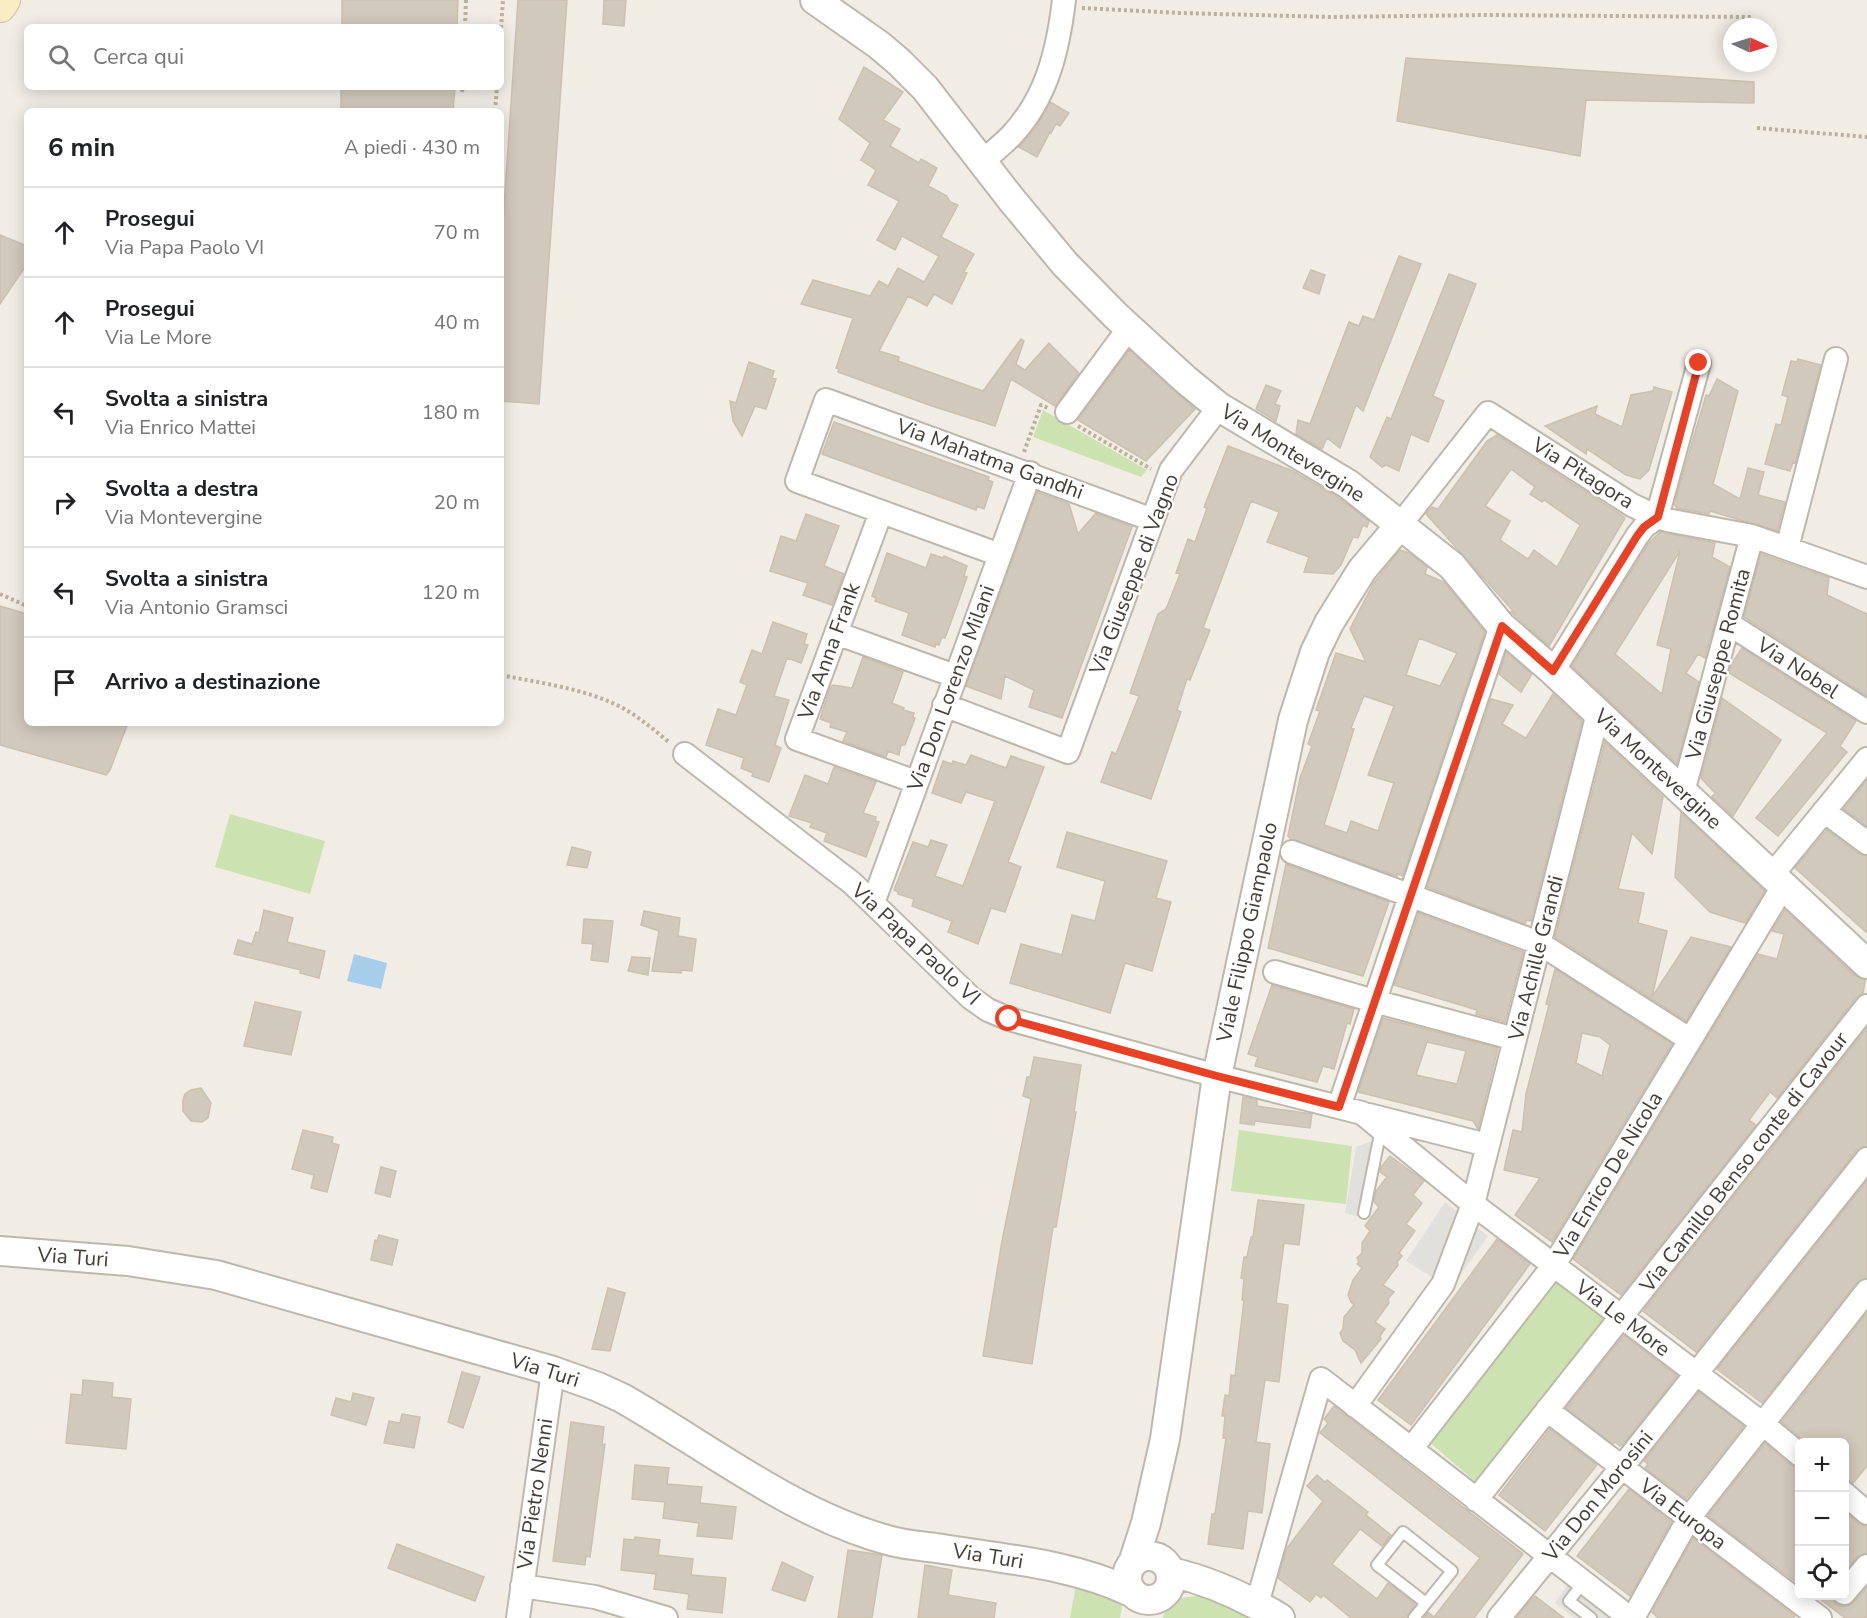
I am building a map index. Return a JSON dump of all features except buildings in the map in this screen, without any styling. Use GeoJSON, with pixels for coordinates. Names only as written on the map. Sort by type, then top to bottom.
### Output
{"type":"FeatureCollection","features":[{"type":"Feature","properties":{"kind":"main road"},"geometry":{"type":"LineString","coordinates":[[0,6],[4,0]]}},
{"type":"Feature","properties":{"kind":"street","name":"Via Montevergine"},"geometry":{"type":"LineString","coordinates":[[815,0],[879,45],[925,88],[1017,207],[1065,264],[1129,328],[1219,407],[1348,484],[1452,566],[1502,626],[1867,964]]}},
{"type":"Feature","properties":{"kind":"street"},"geometry":{"type":"LineString","coordinates":[[982,161],[1011,136],[1029,112],[1043,87],[1058,46],[1064,3]]}},
{"type":"Feature","properties":{"kind":"street"},"geometry":{"type":"LineString","coordinates":[[1065,416],[1129,328]]}},
{"type":"Feature","properties":{"kind":"street"},"geometry":{"type":"LineString","coordinates":[[1787,548],[1836,359]]}},
{"type":"Feature","properties":{"kind":"street"},"geometry":{"type":"LineString","coordinates":[[1553,671],[1637,536],[1644,527],[1658,517],[1699,363]]}},
{"type":"Feature","properties":{"kind":"street","name":"Via Mahatma Gandhi"},"geometry":{"type":"LineString","coordinates":[[881,512],[797,481],[826,400],[1153,520]]}},
{"type":"Feature","properties":{"kind":"street","name":"Via Giuseppe di Vagno"},"geometry":{"type":"LineString","coordinates":[[945,705],[1068,752],[1167,479],[1171,470],[1219,407]]}},
{"type":"Feature","properties":{"kind":"street","name":"Via Pitagora"},"geometry":{"type":"LineString","coordinates":[[1400,525],[1488,413],[1632,505],[1658,517],[1752,536],[1867,577]]}},
{"type":"Feature","properties":{"kind":"street","name":"Via Don Lorenzo Milani"},"geometry":{"type":"LineString","coordinates":[[873,903],[1000,555],[1024,471]]}},
{"type":"Feature","properties":{"kind":"street"},"geometry":{"type":"LineString","coordinates":[[881,512],[1000,555]]}},
{"type":"Feature","properties":{"kind":"street","name":"Via Anna Frank"},"geometry":{"type":"LineString","coordinates":[[881,512],[797,739],[916,782]]}},
{"type":"Feature","properties":{"kind":"street","name":"Viale Filippo Giampaolo"},"geometry":{"type":"LineString","coordinates":[[1141,1593],[1146,1523],[1165,1439],[1217,1076],[1280,780],[1315,652],[1346,593],[1400,525]]}},
{"type":"Feature","properties":{"kind":"street","name":"Via Giuseppe Romita"},"geometry":{"type":"LineString","coordinates":[[1683,792],[1752,536]]}},
{"type":"Feature","properties":{"kind":"street","name":"Via Nobel"},"geometry":{"type":"LineString","coordinates":[[1729,624],[1867,712]]}},
{"type":"Feature","properties":{"kind":"street"},"geometry":{"type":"LineString","coordinates":[[1339,1107],[1502,626]]}},
{"type":"Feature","properties":{"kind":"street"},"geometry":{"type":"LineString","coordinates":[[836,633],[955,676]]}},
{"type":"Feature","properties":{"kind":"street","name":"Via Achille Grandi"},"geometry":{"type":"LineString","coordinates":[[1355,1406],[1443,1284],[1473,1203],[1598,713]]}},
{"type":"Feature","properties":{"kind":"street","name":"Via Papa Paolo VI"},"geometry":{"type":"LineString","coordinates":[[685,754],[852,883],[971,998],[988,1010],[1009,1019],[1217,1076]]}},
{"type":"Feature","properties":{"kind":"street","name":"Via Enrico De Nicola"},"geometry":{"type":"LineString","coordinates":[[1411,1449],[1554,1265],[1689,1039],[1778,880],[1824,811],[1867,759]]}},
{"type":"Feature","properties":{"kind":"street"},"geometry":{"type":"LineString","coordinates":[[1824,811],[1867,843]]}},
{"type":"Feature","properties":{"kind":"street"},"geometry":{"type":"LineString","coordinates":[[1292,852],[1539,943],[1689,1039]]}},
{"type":"Feature","properties":{"kind":"street"},"geometry":{"type":"LineString","coordinates":[[1275,972],[1515,1039]]}},
{"type":"Feature","properties":{"kind":"street","name":"Via Camillo Benso conte di Cavour"},"geometry":{"type":"LineString","coordinates":[[1476,1500],[1867,1006]]}},
{"type":"Feature","properties":{"kind":"street","name":"Via Le More"},"geometry":{"type":"LineString","coordinates":[[1217,1076],[1487,1145]]}},
{"type":"Feature","properties":{"kind":"street","name":"Via Le More"},"geometry":{"type":"LineString","coordinates":[[1362,1113],[1473,1203],[1795,1451]]}},
{"type":"Feature","properties":{"kind":"street","name":"Via Don Morosini"},"geometry":{"type":"LineString","coordinates":[[1499,1618],[1697,1374],[1867,1159]]}},
{"type":"Feature","properties":{"kind":"street","name":"Via Turi"},"geometry":{"type":"LineString","coordinates":[[0,1251],[128,1261],[216,1275],[553,1371],[622,1398],[806,1508],[861,1532],[893,1541],[1060,1567],[1141,1593],[1142,1556],[1152,1555],[1166,1566]]}},
{"type":"Feature","properties":{"kind":"street"},"geometry":{"type":"LineString","coordinates":[[1166,1566],[1222,1588],[1268,1611],[1321,1379],[1631,1618],[1689,1518],[1867,1291]]}},
{"type":"Feature","properties":{"kind":"street","name":"Via Pietro Nenni"},"geometry":{"type":"LineString","coordinates":[[518,1618],[553,1371]]}},
{"type":"Feature","properties":{"kind":"street","name":"Via Europa"},"geometry":{"type":"LineString","coordinates":[[1547,1410],[1821,1618]]}},
{"type":"Feature","properties":{"kind":"street","name":"Viale Filippo Giampaolo"},"geometry":{"type":"LineString","coordinates":[[1165,1439],[1166,1566]]}},
{"type":"Feature","properties":{"kind":"street"},"geometry":{"type":"LineString","coordinates":[[1141,1593],[1170,1585],[1166,1566]]}},
{"type":"Feature","properties":{"kind":"street"},"geometry":{"type":"LineString","coordinates":[[1849,1587],[1867,1566]]}},
{"type":"Feature","properties":{"kind":"street"},"geometry":{"type":"LineString","coordinates":[[522,1586],[595,1597],[666,1618]]}},
{"type":"Feature","properties":{"kind":"street"},"geometry":{"type":"LineString","coordinates":[[1821,1618],[1838,1600]]}},
{"type":"Feature","properties":{"kind":"lane"},"geometry":{"type":"LineString","coordinates":[[1364,1213],[1381,1129]]}},
{"type":"Feature","properties":{"kind":"lane"},"geometry":{"type":"LineString","coordinates":[[1414,1618],[1452,1571],[1403,1532],[1377,1565],[1426,1603]]}},
{"type":"Feature","properties":{"kind":"lane"},"geometry":{"type":"LineString","coordinates":[[1583,1583],[1569,1601],[1591,1618]]}},
{"type":"Feature","properties":{"kind":"path"},"geometry":{"type":"LineString","coordinates":[[465,24],[466,0]]}},
{"type":"Feature","properties":{"kind":"path"},"geometry":{"type":"LineString","coordinates":[[501,24],[503,0]]}},
{"type":"Feature","properties":{"kind":"path"},"geometry":{"type":"LineString","coordinates":[[1064,3],[1180,13],[1331,17],[1486,15],[1752,17]]}},
{"type":"Feature","properties":{"kind":"path"},"geometry":{"type":"LineString","coordinates":[[495,108],[497,90]]}},
{"type":"Feature","properties":{"kind":"path"},"geometry":{"type":"LineString","coordinates":[[1757,128],[1867,136]]}},
{"type":"Feature","properties":{"kind":"path"},"geometry":{"type":"LineString","coordinates":[[1024,471],[1041,405],[1065,416],[1167,479]]}},
{"type":"Feature","properties":{"kind":"path"},"geometry":{"type":"LineString","coordinates":[[0,594],[24,605]]}},
{"type":"Feature","properties":{"kind":"path"},"geometry":{"type":"LineString","coordinates":[[504,676],[590,694],[618,706],[637,717],[685,754]]}},
{"type":"Feature","properties":{"kind":"green space"},"geometry":{"type":"Polygon","coordinates":[[[1043,410],[1147,470],[1141,477],[1033,437],[1043,410]]]}},
{"type":"Feature","properties":{"kind":"green space"},"geometry":{"type":"Polygon","coordinates":[[[230,814],[325,841],[310,894],[215,867],[230,814]]]}},
{"type":"Feature","properties":{"kind":"green space"},"geometry":{"type":"Polygon","coordinates":[[[1239,1130],[1352,1146],[1346,1204],[1231,1191],[1239,1130]]]}},
{"type":"Feature","properties":{"kind":"green space"},"geometry":{"type":"Polygon","coordinates":[[[1552,1278],[1606,1320],[1476,1482],[1429,1442],[1552,1278]]]}},
{"type":"Feature","properties":{"kind":"green space"},"geometry":{"type":"Polygon","coordinates":[[[1076,1585],[1120,1598],[1122,1608],[1120,1618],[1070,1618],[1076,1585]]]}},
{"type":"Feature","properties":{"kind":"green space"},"geometry":{"type":"Polygon","coordinates":[[[1198,1596],[1237,1607],[1255,1618],[1163,1618],[1169,1606],[1176,1600],[1198,1596]]]}},
{"type":"Feature","properties":{"kind":"shaded area"},"geometry":{"type":"Polygon","coordinates":[[[1370,1142],[1381,1149],[1367,1219],[1345,1213],[1356,1147],[1370,1142]]]}},
{"type":"Feature","properties":{"kind":"shaded area"},"geometry":{"type":"Polygon","coordinates":[[[1445,1202],[1488,1236],[1449,1291],[1443,1284],[1406,1261],[1445,1202]]]}},
{"type":"Feature","properties":{"kind":"shaded area"},"geometry":{"type":"Polygon","coordinates":[[[1569,1583],[1613,1618],[1574,1618],[1555,1603],[1569,1583]]]}},
{"type":"Feature","properties":{"kind":"water"},"geometry":{"type":"Polygon","coordinates":[[[354,954],[387,963],[381,989],[347,981],[354,954]]]}},
{"type":"Feature","properties":{"kind":"route"},"geometry":{"type":"LineString","coordinates":[[1009,1019],[1339,1107],[1502,626],[1553,671],[1637,536],[1644,527],[1658,517],[1699,363]]}}]}
